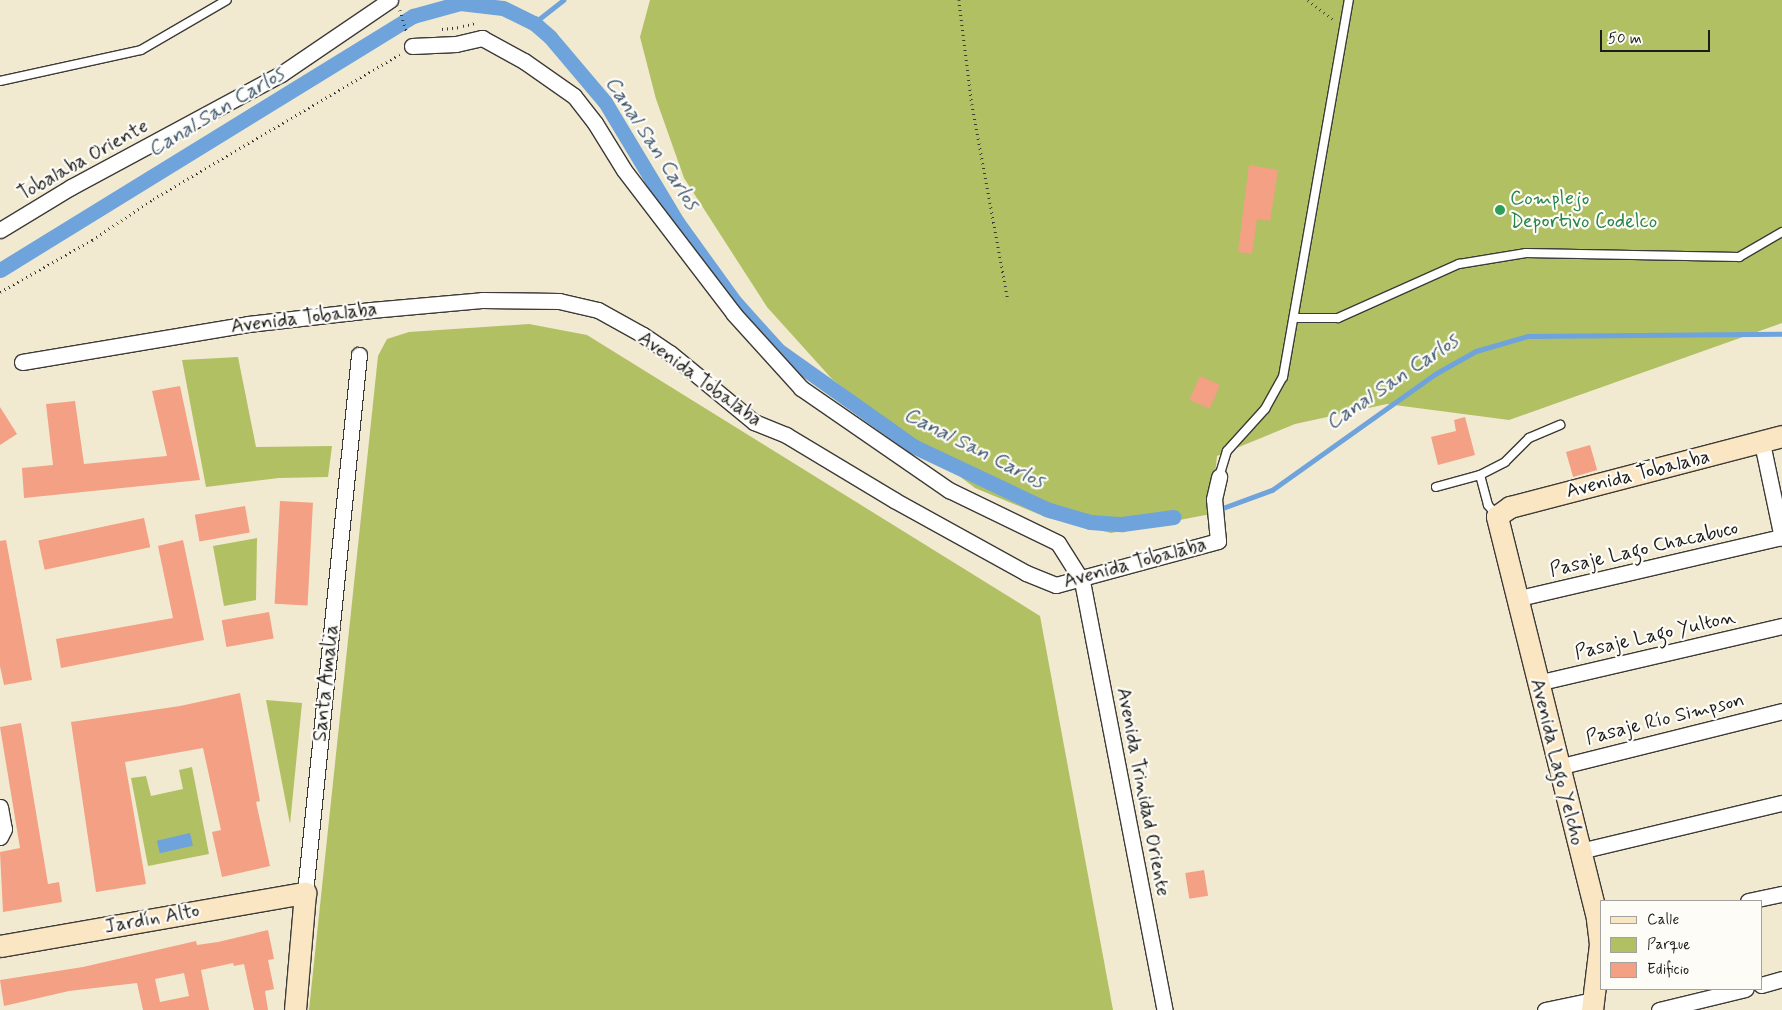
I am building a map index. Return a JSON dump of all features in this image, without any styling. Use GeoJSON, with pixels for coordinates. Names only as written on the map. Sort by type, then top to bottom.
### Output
{"type":"FeatureCollection","features":[{"type":"Feature","properties":{"kind":"street","name":"Tobalaba Oriente"},"geometry":{"type":"LineString","coordinates":[[0,230],[71,187],[281,74],[395,4]]}},
{"type":"Feature","properties":{"kind":"street"},"geometry":{"type":"LineString","coordinates":[[411,43],[456,44],[482,38],[524,61],[574,96],[595,124],[624,170],[734,314],[801,388],[949,490],[1058,544],[1082,581]]}},
{"type":"Feature","properties":{"kind":"street","name":"Avenida Tobalaba"},"geometry":{"type":"LineString","coordinates":[[22,362],[248,324],[371,310],[474,301],[559,301],[598,310],[642,335],[670,353],[754,422],[786,435],[894,500],[1026,573],[1056,585],[1082,581],[1218,541],[1214,499],[1219,477]]}},
{"type":"Feature","properties":{"kind":"street","name":"Santa Amalia"},"geometry":{"type":"LineString","coordinates":[[295,1010],[359,355]]}},
{"type":"Feature","properties":{"kind":"street"},"geometry":{"type":"LineString","coordinates":[[1772,439],[1782,537]]}},
{"type":"Feature","properties":{"kind":"street","name":"Avenida Tobalaba"},"geometry":{"type":"LineString","coordinates":[[1497,516],[1510,507],[1772,439]]}},
{"type":"Feature","properties":{"kind":"street","name":"Avenida Lago Yelcho"},"geometry":{"type":"LineString","coordinates":[[1497,516],[1515,599],[1600,933],[1593,1005]]}},
{"type":"Feature","properties":{"kind":"street","name":"Pasaje Lago Chacabuco"},"geometry":{"type":"LineString","coordinates":[[1515,599],[1782,537]]}},
{"type":"Feature","properties":{"kind":"street","name":"Avenida Trinidad Oriente"},"geometry":{"type":"LineString","coordinates":[[1082,581],[1165,1010]]}},
{"type":"Feature","properties":{"kind":"street","name":"Pasaje Lago Yulton"},"geometry":{"type":"LineString","coordinates":[[1537,683],[1782,626]]}},
{"type":"Feature","properties":{"kind":"street","name":"Pasaje Río Simpson"},"geometry":{"type":"LineString","coordinates":[[1558,767],[1782,711]]}},
{"type":"Feature","properties":{"kind":"street"},"geometry":{"type":"LineString","coordinates":[[1580,851],[1782,803]]}},
{"type":"Feature","properties":{"kind":"street"},"geometry":{"type":"LineString","coordinates":[[0,807],[4,829],[0,837]]}},
{"type":"Feature","properties":{"kind":"street","name":"Jardín Alto"},"geometry":{"type":"LineString","coordinates":[[0,946],[305,893]]}},
{"type":"Feature","properties":{"kind":"street"},"geometry":{"type":"LineString","coordinates":[[1753,900],[1782,894]]}},
{"type":"Feature","properties":{"kind":"street"},"geometry":{"type":"LineString","coordinates":[[1762,985],[1782,980]]}},
{"type":"Feature","properties":{"kind":"street"},"geometry":{"type":"LineString","coordinates":[[1659,1010],[1740,990]]}},
{"type":"Feature","properties":{"kind":"street"},"geometry":{"type":"LineString","coordinates":[[1545,1010],[1593,1005]]}},
{"type":"Feature","properties":{"kind":"lane"},"geometry":{"type":"LineString","coordinates":[[0,81],[141,50],[227,0]]}},
{"type":"Feature","properties":{"kind":"lane"},"geometry":{"type":"LineString","coordinates":[[1219,477],[1228,451],[1236,437],[1265,409],[1283,377],[1296,318],[1349,0]]}},
{"type":"Feature","properties":{"kind":"lane"},"geometry":{"type":"LineString","coordinates":[[1296,318],[1338,318],[1459,264],[1526,252],[1739,257],[1782,232]]}},
{"type":"Feature","properties":{"kind":"lane"},"geometry":{"type":"LineString","coordinates":[[1436,487],[1480,475],[1505,462],[1529,438],[1560,425]]}},
{"type":"Feature","properties":{"kind":"lane"},"geometry":{"type":"LineString","coordinates":[[1480,475],[1488,505],[1497,516]]}},
{"type":"Feature","properties":{"kind":"path"},"geometry":{"type":"LineString","coordinates":[[959,0],[972,104],[1008,300]]}},
{"type":"Feature","properties":{"kind":"path"},"geometry":{"type":"LineString","coordinates":[[1308,0],[1345,27]]}},
{"type":"Feature","properties":{"kind":"path"},"geometry":{"type":"LineString","coordinates":[[0,292],[92,240],[161,194],[411,43],[395,4]]}},
{"type":"Feature","properties":{"kind":"green space"},"geometry":{"type":"Polygon","coordinates":[[[650,0],[1782,0],[1782,323],[1509,420],[1387,404],[1295,424],[1217,456],[1211,514],[1111,533],[1048,518],[975,488],[832,379],[767,307],[684,178],[656,99],[640,37],[650,0]]]}},
{"type":"Feature","properties":{"kind":"green space"},"geometry":{"type":"Polygon","coordinates":[[[529,324],[587,335],[1040,616],[1113,1010],[309,1010],[378,356],[387,339],[409,332],[529,324]]]}},
{"type":"Feature","properties":{"kind":"green space"},"geometry":{"type":"Polygon","coordinates":[[[238,357],[256,447],[332,446],[328,477],[279,478],[206,487],[182,360],[238,357]]]}},
{"type":"Feature","properties":{"kind":"green space"},"geometry":{"type":"Polygon","coordinates":[[[257,538],[256,600],[224,606],[213,546],[257,538]]]}},
{"type":"Feature","properties":{"kind":"green space"},"geometry":{"type":"Polygon","coordinates":[[[266,700],[302,703],[290,824],[266,700]]]}},
{"type":"Feature","properties":{"kind":"green space"},"geometry":{"type":"Polygon","coordinates":[[[192,767],[209,854],[148,866],[131,778],[146,776],[151,796],[183,789],[179,770],[192,767]]]}},
{"type":"Feature","properties":{"kind":"water"},"geometry":{"type":"Polygon","coordinates":[[[190,833],[193,846],[160,853],[157,841],[190,833]]]}},
{"type":"Feature","properties":{"kind":"building"},"geometry":{"type":"Polygon","coordinates":[[[1249,165],[1278,170],[1270,221],[1257,219],[1252,254],[1238,252],[1249,165]]]}},
{"type":"Feature","properties":{"kind":"building"},"geometry":{"type":"Polygon","coordinates":[[[1200,376],[1220,385],[1210,409],[1189,400],[1200,376]]]}},
{"type":"Feature","properties":{"kind":"building"},"geometry":{"type":"Polygon","coordinates":[[[180,386],[200,480],[24,498],[22,468],[53,465],[46,404],[75,401],[84,464],[167,456],[152,391],[180,386]]]}},
{"type":"Feature","properties":{"kind":"building"},"geometry":{"type":"Polygon","coordinates":[[[0,407],[17,434],[0,445],[0,407]]]}},
{"type":"Feature","properties":{"kind":"building"},"geometry":{"type":"Polygon","coordinates":[[[1465,417],[1475,455],[1438,465],[1431,437],[1456,431],[1454,420],[1465,417]]]}},
{"type":"Feature","properties":{"kind":"building"},"geometry":{"type":"Polygon","coordinates":[[[1590,445],[1597,470],[1573,477],[1566,452],[1590,445]]]}},
{"type":"Feature","properties":{"kind":"building"},"geometry":{"type":"Polygon","coordinates":[[[280,501],[313,503],[308,606],[275,604],[280,501]]]}},
{"type":"Feature","properties":{"kind":"building"},"geometry":{"type":"Polygon","coordinates":[[[245,506],[250,533],[199,541],[195,515],[245,506]]]}},
{"type":"Feature","properties":{"kind":"building"},"geometry":{"type":"Polygon","coordinates":[[[144,518],[150,547],[45,570],[38,540],[144,518]]]}},
{"type":"Feature","properties":{"kind":"building"},"geometry":{"type":"Polygon","coordinates":[[[6,540],[32,680],[4,685],[0,666],[0,541],[6,540]]]}},
{"type":"Feature","properties":{"kind":"building"},"geometry":{"type":"Polygon","coordinates":[[[183,540],[204,640],[61,668],[56,639],[173,618],[158,546],[183,540]]]}},
{"type":"Feature","properties":{"kind":"building"},"geometry":{"type":"Polygon","coordinates":[[[269,612],[274,639],[226,647],[222,620],[269,612]]]}},
{"type":"Feature","properties":{"kind":"building"},"geometry":{"type":"Polygon","coordinates":[[[240,693],[260,801],[256,802],[270,866],[222,877],[212,832],[221,830],[203,748],[125,762],[146,884],[96,892],[71,722],[180,706],[240,693]]]}},
{"type":"Feature","properties":{"kind":"building"},"geometry":{"type":"Polygon","coordinates":[[[21,723],[48,884],[59,882],[62,902],[3,912],[0,852],[20,848],[0,727],[21,723]]]}},
{"type":"Feature","properties":{"kind":"building"},"geometry":{"type":"Polygon","coordinates":[[[1204,870],[1208,896],[1189,899],[1185,873],[1204,870]]]}},
{"type":"Feature","properties":{"kind":"building"},"geometry":{"type":"Polygon","coordinates":[[[268,930],[274,959],[268,960],[274,989],[265,991],[268,1010],[254,1010],[244,964],[234,966],[233,963],[201,970],[209,1010],[143,1010],[137,983],[69,991],[4,1006],[0,980],[83,967],[196,941],[197,945],[268,930]],[[184,973],[155,979],[160,1002],[189,996],[184,973]]]}},
{"type":"Feature","properties":{"kind":"waterway"},"geometry":{"type":"LineString","coordinates":[[534,23],[563,0]]}},
{"type":"Feature","properties":{"kind":"waterway","name":"Canal San Carlos"},"geometry":{"type":"LineString","coordinates":[[0,270],[413,16],[460,3],[503,8],[534,23],[550,37],[605,102],[677,222],[734,301],[778,350],[913,446],[1046,509],[1090,522],[1122,524],[1174,517]]}},
{"type":"Feature","properties":{"kind":"waterway","name":"Canal San Carlos"},"geometry":{"type":"LineString","coordinates":[[1220,509],[1272,490],[1435,374],[1476,351],[1528,336],[1782,334]]}},
{"type":"Feature","properties":{"kind":"place","name":"Complejo Deportivo Codelco"},"geometry":{"type":"Point","coordinates":[1500,210]}}]}
